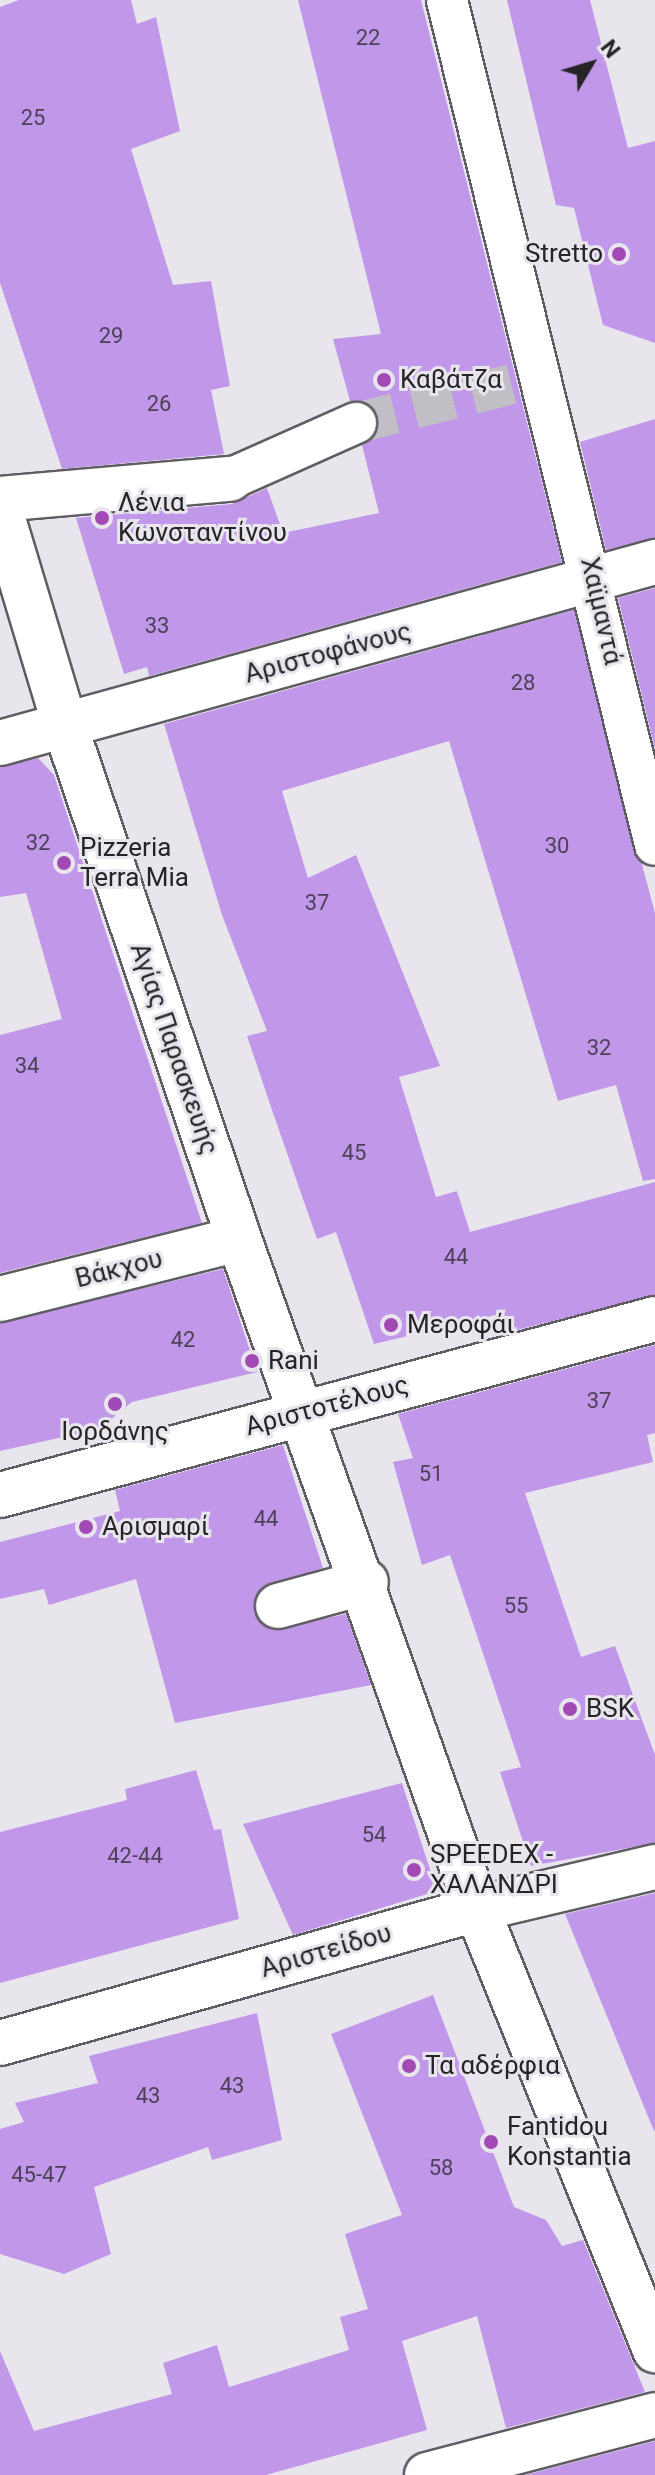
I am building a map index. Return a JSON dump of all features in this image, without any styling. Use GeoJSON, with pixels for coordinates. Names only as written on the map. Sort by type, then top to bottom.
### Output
{"type":"FeatureCollection","features":[{"type":"Feature","properties":{"kind":"street","name":"Χαϊμαντά"},"geometry":{"type":"LineString","coordinates":[[447,0],[531,380],[594,580],[655,845]]}},
{"type":"Feature","properties":{"kind":"street"},"geometry":{"type":"LineString","coordinates":[[1,514],[230,479],[356,423]]}},
{"type":"Feature","properties":{"kind":"street","name":"Αγίας Παρασκευής"},"geometry":{"type":"LineString","coordinates":[[1,514],[65,726],[239,1239],[366,1582],[477,1909],[655,2350]]}},
{"type":"Feature","properties":{"kind":"street","name":"Αριστοφάνους"},"geometry":{"type":"LineString","coordinates":[[0,743],[655,562]]}},
{"type":"Feature","properties":{"kind":"street","name":"Βάκχου"},"geometry":{"type":"LineString","coordinates":[[0,1299],[239,1239]]}},
{"type":"Feature","properties":{"kind":"street","name":"Αριστοτέλους"},"geometry":{"type":"LineString","coordinates":[[0,1495],[655,1319]]}},
{"type":"Feature","properties":{"kind":"street"},"geometry":{"type":"LineString","coordinates":[[278,1606],[366,1582]]}},
{"type":"Feature","properties":{"kind":"street","name":"Αριστείδου"},"geometry":{"type":"LineString","coordinates":[[0,2043],[477,1909],[655,1867]]}},
{"type":"Feature","properties":{"kind":"street"},"geometry":{"type":"LineString","coordinates":[[427,2475],[655,2415]]}},
{"type":"Feature","properties":{"kind":"building"},"geometry":{"type":"Polygon","coordinates":[[[19,0],[131,0],[137,24],[156,17],[180,131],[131,149],[173,285],[211,281],[230,386],[211,390],[224,454],[62,469],[0,283],[0,7],[19,0]]]}},
{"type":"Feature","properties":{"kind":"building"},"geometry":{"type":"Polygon","coordinates":[[[298,0],[421,0],[562,562],[149,676],[147,667],[124,674],[76,518],[232,504],[267,488],[283,533],[379,513],[362,445],[375,436],[377,414],[369,404],[350,401],[333,339],[381,334],[298,0]]]}},
{"type":"Feature","properties":{"kind":"building"},"geometry":{"type":"Polygon","coordinates":[[[507,0],[590,0],[628,148],[655,141],[655,343],[603,325],[574,208],[556,205],[507,0]]]}},
{"type":"Feature","properties":{"kind":"building"},"geometry":{"type":"Polygon","coordinates":[[[655,419],[655,538],[606,550],[580,442],[655,419]]]}},
{"type":"Feature","properties":{"kind":"building"},"geometry":{"type":"Polygon","coordinates":[[[655,588],[655,749],[618,598],[655,588]]]}},
{"type":"Feature","properties":{"kind":"building"},"geometry":{"type":"Polygon","coordinates":[[[574,610],[655,913],[655,1179],[643,1181],[616,1085],[558,1101],[449,741],[282,791],[308,878],[356,855],[440,1066],[399,1077],[436,1197],[457,1191],[470,1232],[655,1182],[655,1295],[509,1332],[504,1313],[374,1344],[336,1232],[317,1239],[272,1110],[247,1036],[267,1031],[222,915],[164,724],[574,610]]]}},
{"type":"Feature","properties":{"kind":"building"},"geometry":{"type":"Polygon","coordinates":[[[38,758],[54,775],[202,1223],[0,1273],[0,1035],[62,1019],[26,893],[0,897],[0,767],[38,758]]]}},
{"type":"Feature","properties":{"kind":"building"},"geometry":{"type":"Polygon","coordinates":[[[223,1269],[257,1372],[132,1402],[99,1429],[0,1451],[0,1323],[223,1269]]]}},
{"type":"Feature","properties":{"kind":"building"},"geometry":{"type":"Polygon","coordinates":[[[655,1345],[655,1433],[647,1435],[653,1462],[525,1493],[581,1657],[615,1646],[655,1755],[655,1843],[531,1866],[500,1772],[521,1767],[450,1555],[422,1565],[393,1462],[413,1458],[398,1414],[655,1345]]]}},
{"type":"Feature","properties":{"kind":"building"},"geometry":{"type":"Polygon","coordinates":[[[283,1445],[323,1568],[261,1588],[254,1613],[272,1630],[346,1614],[371,1685],[175,1723],[136,1579],[49,1605],[44,1589],[0,1599],[0,1542],[120,1511],[115,1490],[283,1445]]]}},
{"type":"Feature","properties":{"kind":"building"},"geometry":{"type":"Polygon","coordinates":[[[196,1770],[214,1830],[221,1829],[239,1919],[0,1983],[0,1832],[127,1800],[125,1789],[196,1770]]]}},
{"type":"Feature","properties":{"kind":"building"},"geometry":{"type":"Polygon","coordinates":[[[402,1783],[437,1891],[293,1935],[243,1824],[402,1783]]]}},
{"type":"Feature","properties":{"kind":"building"},"geometry":{"type":"Polygon","coordinates":[[[655,1893],[655,2130],[654,2131],[565,1914],[655,1893]]]}},
{"type":"Feature","properties":{"kind":"building"},"geometry":{"type":"Polygon","coordinates":[[[433,1995],[514,2207],[546,2220],[562,2246],[583,2240],[645,2392],[506,2428],[477,2316],[402,2341],[427,2430],[266,2475],[0,2475],[0,2351],[34,2431],[172,2394],[163,2363],[217,2345],[229,2387],[349,2350],[340,2317],[368,2309],[345,2234],[402,2215],[331,2034],[433,1995]]]}},
{"type":"Feature","properties":{"kind":"building"},"geometry":{"type":"Polygon","coordinates":[[[257,2013],[282,2140],[212,2160],[208,2147],[94,2187],[111,2254],[64,2274],[0,2254],[0,2129],[24,2122],[15,2103],[98,2083],[89,2056],[257,2013]]]}},
{"type":"Feature","properties":{"kind":"building"},"geometry":{"type":"Polygon","coordinates":[[[655,2441],[655,2475],[525,2475],[655,2441]]]}},
{"type":"Feature","properties":{"kind":"tunnel"},"geometry":{"type":"LineString","coordinates":[[356,423],[521,382]]}},
{"type":"Feature","properties":{"kind":"place","name":"Stretto"},"geometry":{"type":"Point","coordinates":[619,254]}},
{"type":"Feature","properties":{"kind":"place","name":"Καβάτζα"},"geometry":{"type":"Point","coordinates":[384,380]}},
{"type":"Feature","properties":{"kind":"place","name":"Λένια Κωνσταντίνου"},"geometry":{"type":"Point","coordinates":[102,518]}},
{"type":"Feature","properties":{"kind":"place","name":"Pizzeria Terra Mia"},"geometry":{"type":"Point","coordinates":[64,863]}},
{"type":"Feature","properties":{"kind":"place","name":"Μεροφάι"},"geometry":{"type":"Point","coordinates":[391,1325]}},
{"type":"Feature","properties":{"kind":"place","name":"Rani"},"geometry":{"type":"Point","coordinates":[252,1361]}},
{"type":"Feature","properties":{"kind":"place","name":"Ιορδάνης"},"geometry":{"type":"Point","coordinates":[115,1404]}},
{"type":"Feature","properties":{"kind":"place","name":"Αρισμαρί"},"geometry":{"type":"Point","coordinates":[86,1527]}},
{"type":"Feature","properties":{"kind":"place","name":"BSK"},"geometry":{"type":"Point","coordinates":[570,1709]}},
{"type":"Feature","properties":{"kind":"place","name":"SPEEDEX - ΧΑΛΑΝΔΡΙ"},"geometry":{"type":"Point","coordinates":[414,1870]}},
{"type":"Feature","properties":{"kind":"place","name":"Τα αδέρφια"},"geometry":{"type":"Point","coordinates":[409,2066]}},
{"type":"Feature","properties":{"kind":"place","name":"Fantidou Konstantia"},"geometry":{"type":"Point","coordinates":[491,2142]}}]}
